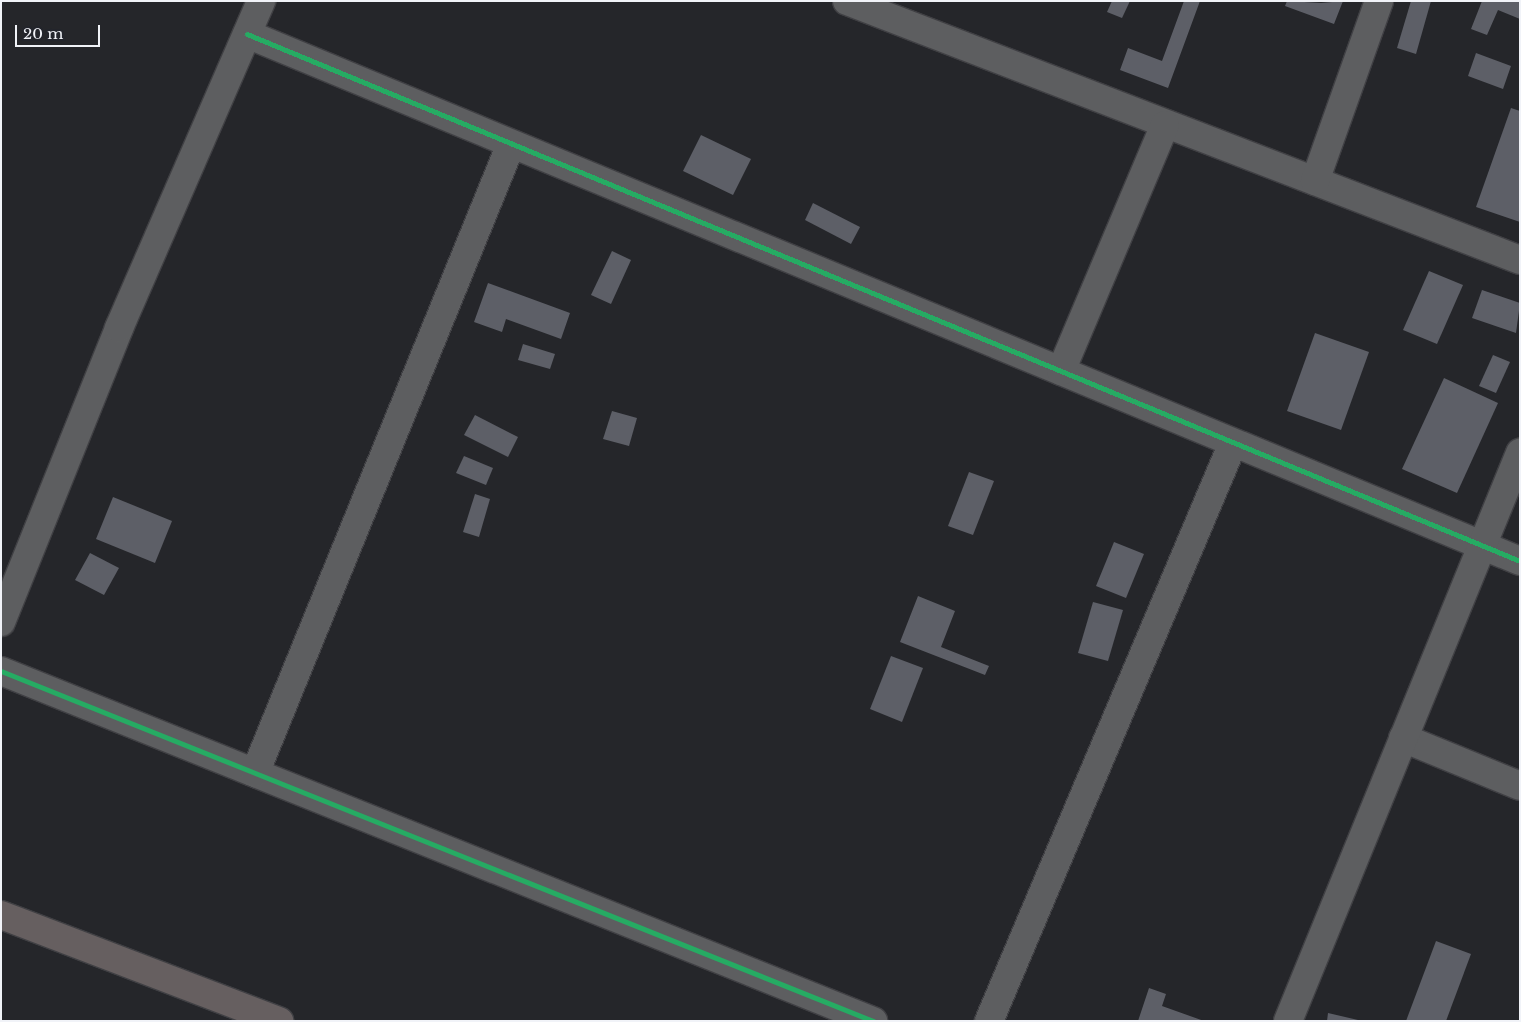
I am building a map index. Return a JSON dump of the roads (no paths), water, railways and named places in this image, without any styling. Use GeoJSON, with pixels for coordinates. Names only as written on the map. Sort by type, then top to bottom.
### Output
{"type":"FeatureCollection","features":[{"type":"Feature","properties":{"kind":"main road"},"geometry":{"type":"LineString","coordinates":[[1,916],[279,1021]]}},
{"type":"Feature","properties":{"kind":"street"},"geometry":{"type":"LineString","coordinates":[[1,622],[119,328],[261,1]]}},
{"type":"Feature","properties":{"kind":"street"},"geometry":{"type":"LineString","coordinates":[[847,1],[1165,125],[1520,260]]}},
{"type":"Feature","properties":{"kind":"street"},"geometry":{"type":"LineString","coordinates":[[1315,181],[1379,1]]}},
{"type":"Feature","properties":{"kind":"street"},"geometry":{"type":"LineString","coordinates":[[247,34],[1520,561]]}},
{"type":"Feature","properties":{"kind":"street"},"geometry":{"type":"LineString","coordinates":[[1062,371],[1165,125]]}},
{"type":"Feature","properties":{"kind":"street"},"geometry":{"type":"LineString","coordinates":[[256,773],[511,144]]}},
{"type":"Feature","properties":{"kind":"street"},"geometry":{"type":"LineString","coordinates":[[989,1021],[1232,443]]}},
{"type":"Feature","properties":{"kind":"street"},"geometry":{"type":"LineString","coordinates":[[1288,1021],[1520,454]]}},
{"type":"Feature","properties":{"kind":"street"},"geometry":{"type":"LineString","coordinates":[[1,670],[873,1021]]}},
{"type":"Feature","properties":{"kind":"street"},"geometry":{"type":"LineString","coordinates":[[1403,738],[1520,786]]}}]}
